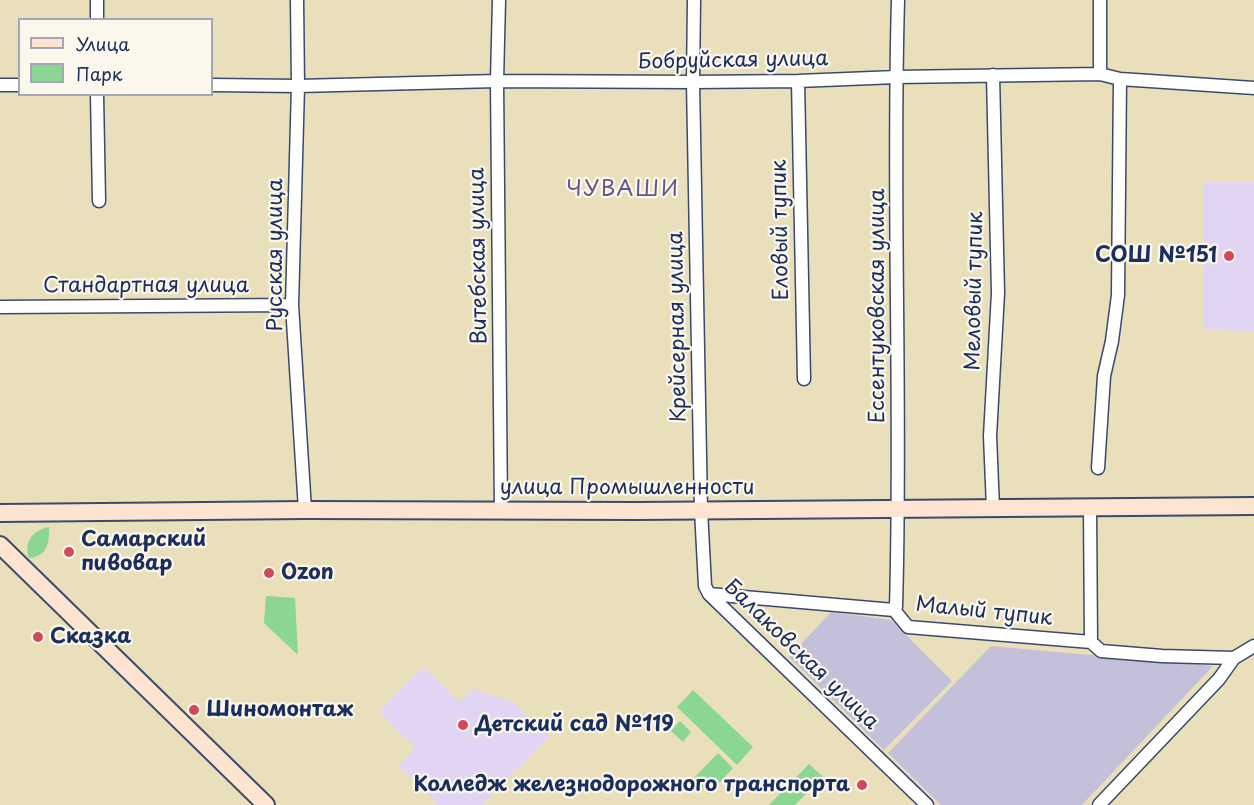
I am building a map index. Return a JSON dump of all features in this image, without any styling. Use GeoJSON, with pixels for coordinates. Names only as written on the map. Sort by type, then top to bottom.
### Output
{"type":"FeatureCollection","features":[{"type":"Feature","properties":{"kind":"main road","name":"улица Промышленности"},"geometry":{"type":"LineString","coordinates":[[0,513],[1254,506]]}},
{"type":"Feature","properties":{"kind":"main road"},"geometry":{"type":"LineString","coordinates":[[0,545],[266,805]]}},
{"type":"Feature","properties":{"kind":"street"},"geometry":{"type":"LineString","coordinates":[[97,0],[97,18]]}},
{"type":"Feature","properties":{"kind":"street","name":"Русская улица"},"geometry":{"type":"LineString","coordinates":[[297,0],[298,86],[292,304],[305,510]]}},
{"type":"Feature","properties":{"kind":"street","name":"Витебская улица"},"geometry":{"type":"LineString","coordinates":[[499,0],[497,81],[501,511]]}},
{"type":"Feature","properties":{"kind":"street","name":"Крейсерная улица"},"geometry":{"type":"LineString","coordinates":[[694,0],[693,82],[701,510]]}},
{"type":"Feature","properties":{"kind":"street","name":"Ессентуковская улица"},"geometry":{"type":"LineString","coordinates":[[894,610],[896,607],[899,509],[896,77],[898,0]]}},
{"type":"Feature","properties":{"kind":"street"},"geometry":{"type":"LineString","coordinates":[[1100,0],[1100,74]]}},
{"type":"Feature","properties":{"kind":"street","name":"Бобруйская улица"},"geometry":{"type":"LineString","coordinates":[[213,85],[298,86],[497,81],[798,81],[1100,74],[1119,79],[1254,88]]}},
{"type":"Feature","properties":{"kind":"street","name":"Меловый тупик"},"geometry":{"type":"LineString","coordinates":[[993,75],[998,293],[990,436],[993,508]]}},
{"type":"Feature","properties":{"kind":"street"},"geometry":{"type":"LineString","coordinates":[[1098,468],[1104,376],[1112,341],[1118,295],[1119,79]]}},
{"type":"Feature","properties":{"kind":"street","name":"Еловый тупик"},"geometry":{"type":"LineString","coordinates":[[798,81],[804,379]]}},
{"type":"Feature","properties":{"kind":"street"},"geometry":{"type":"LineString","coordinates":[[0,85],[18,85]]}},
{"type":"Feature","properties":{"kind":"street"},"geometry":{"type":"LineString","coordinates":[[98,96],[99,201]]}},
{"type":"Feature","properties":{"kind":"street","name":"Стандартная улица"},"geometry":{"type":"LineString","coordinates":[[0,307],[292,304]]}},
{"type":"Feature","properties":{"kind":"street"},"geometry":{"type":"LineString","coordinates":[[1090,507],[1092,642]]}},
{"type":"Feature","properties":{"kind":"street","name":"Балаковская улица"},"geometry":{"type":"LineString","coordinates":[[701,510],[705,586],[709,594],[927,805]]}},
{"type":"Feature","properties":{"kind":"street","name":"Малый тупик"},"geometry":{"type":"LineString","coordinates":[[709,594],[894,610],[908,627],[1092,642],[1101,651],[1234,658]]}},
{"type":"Feature","properties":{"kind":"street"},"geometry":{"type":"LineString","coordinates":[[1099,805],[1219,679],[1234,658],[1254,646]]}},
{"type":"Feature","properties":{"kind":"shaded area","name":"СОШ №151"},"geometry":{"type":"Polygon","coordinates":[[[1203,182],[1254,182],[1254,331],[1203,330],[1203,182]]]}},
{"type":"Feature","properties":{"kind":"shaded area"},"geometry":{"type":"Polygon","coordinates":[[[831,612],[891,620],[952,681],[884,750],[789,657],[831,612]]]}},
{"type":"Feature","properties":{"kind":"shaded area"},"geometry":{"type":"Polygon","coordinates":[[[991,646],[1213,666],[1082,805],[941,805],[888,753],[991,646]]]}},
{"type":"Feature","properties":{"kind":"shaded area","name":"Детский сад №119"},"geometry":{"type":"Polygon","coordinates":[[[423,666],[459,702],[473,689],[513,702],[549,737],[482,805],[438,805],[398,766],[415,748],[378,712],[423,666]]]}},
{"type":"Feature","properties":{"kind":"green space"},"geometry":{"type":"Polygon","coordinates":[[[49,527],[49,538],[44,552],[29,558],[28,542],[38,531],[49,527]]]}},
{"type":"Feature","properties":{"kind":"green space"},"geometry":{"type":"Polygon","coordinates":[[[266,596],[295,598],[298,655],[264,623],[266,596]]]}},
{"type":"Feature","properties":{"kind":"green space"},"geometry":{"type":"Polygon","coordinates":[[[693,690],[753,747],[737,765],[677,707],[693,690]]]}},
{"type":"Feature","properties":{"kind":"green space"},"geometry":{"type":"Polygon","coordinates":[[[680,721],[691,732],[683,742],[671,731],[680,721]]]}},
{"type":"Feature","properties":{"kind":"green space"},"geometry":{"type":"Polygon","coordinates":[[[718,753],[733,768],[709,794],[693,779],[718,753]]]}},
{"type":"Feature","properties":{"kind":"green space"},"geometry":{"type":"Polygon","coordinates":[[[809,764],[823,777],[795,805],[769,805],[809,764]]]}},
{"type":"Feature","properties":{"kind":"place","name":"СОШ №151"},"geometry":{"type":"Point","coordinates":[1229,256]}},
{"type":"Feature","properties":{"kind":"place","name":"Самарский пивовар"},"geometry":{"type":"Point","coordinates":[69,552]}},
{"type":"Feature","properties":{"kind":"place","name":"Ozon"},"geometry":{"type":"Point","coordinates":[269,573]}},
{"type":"Feature","properties":{"kind":"place","name":"Сказка"},"geometry":{"type":"Point","coordinates":[38,637]}},
{"type":"Feature","properties":{"kind":"place","name":"Шиномонтаж"},"geometry":{"type":"Point","coordinates":[194,710]}},
{"type":"Feature","properties":{"kind":"place","name":"Детский сад №119"},"geometry":{"type":"Point","coordinates":[463,725]}},
{"type":"Feature","properties":{"kind":"place","name":"Колледж железнодорожного транспорта"},"geometry":{"type":"Point","coordinates":[862,785]}},
{"type":"Feature","properties":{"kind":"district","name":"ЧУВАШИ"},"geometry":{"type":"Point","coordinates":[623,190]}}]}
